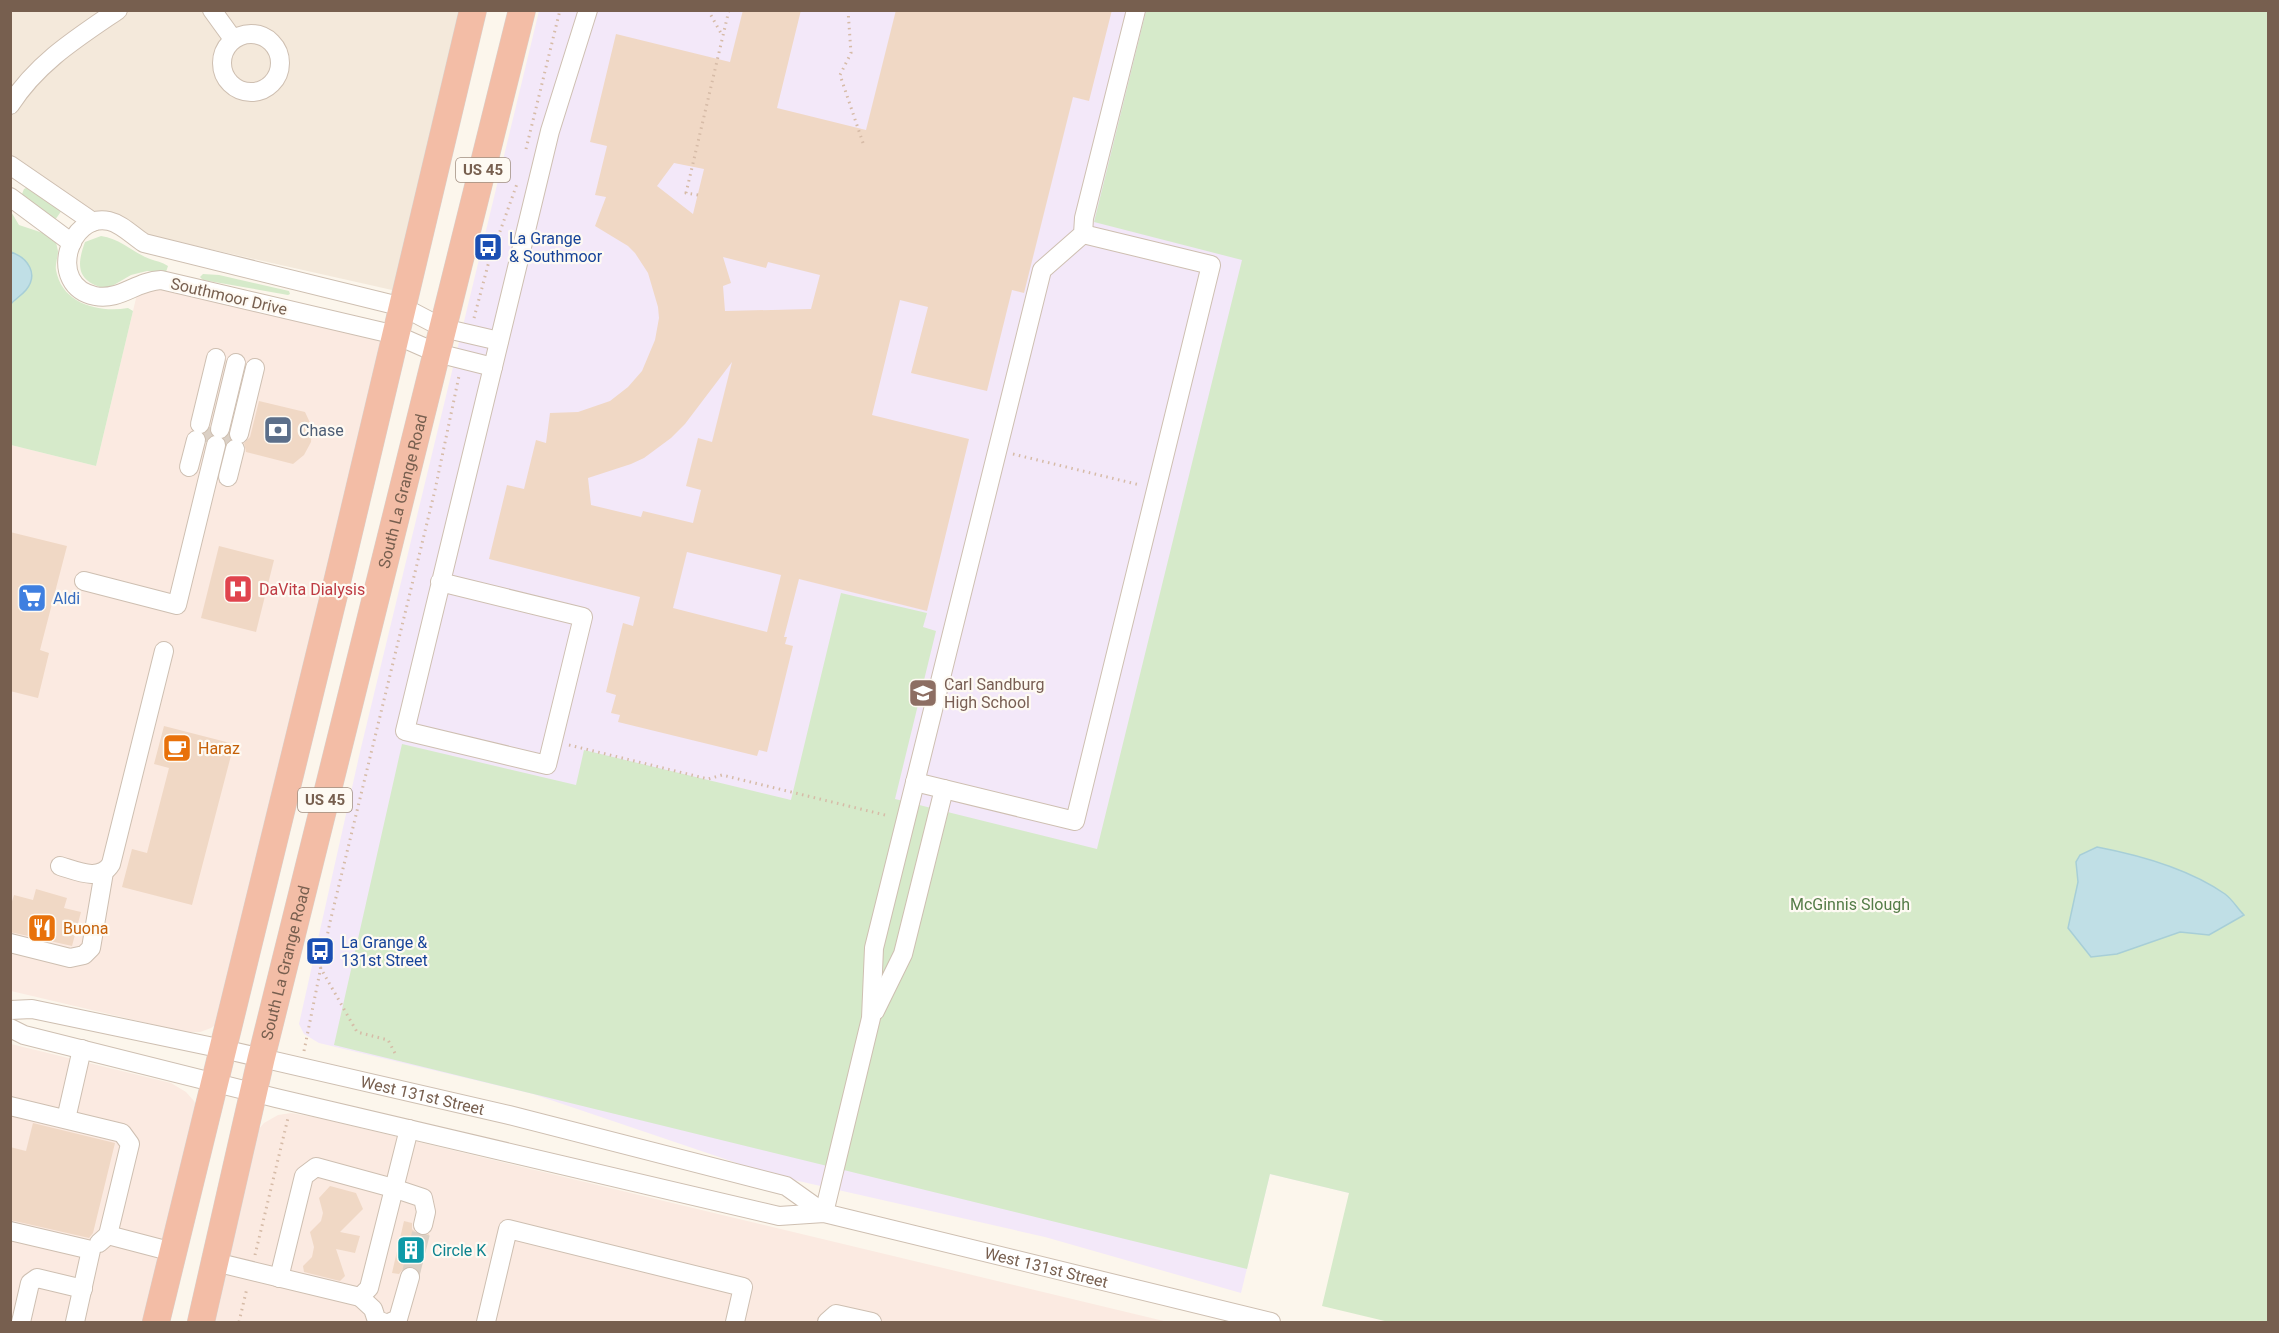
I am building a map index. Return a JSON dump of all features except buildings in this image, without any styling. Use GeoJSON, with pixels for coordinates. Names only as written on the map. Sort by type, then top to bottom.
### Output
{"type":"FeatureCollection","features":[{"type":"Feature","properties":{"kind":"highway","name":"US 45"},"geometry":{"type":"LineString","coordinates":[[156,1323],[473,10]]}},
{"type":"Feature","properties":{"kind":"highway","name":"South La Grange Road"},"geometry":{"type":"LineString","coordinates":[[201,1323],[261,1059],[522,10]]}},
{"type":"Feature","properties":{"kind":"street"},"geometry":{"type":"LineString","coordinates":[[10,105],[42,65],[118,10]]}},
{"type":"Feature","properties":{"kind":"street"},"geometry":{"type":"LineString","coordinates":[[212,10],[233,39]]}},
{"type":"Feature","properties":{"kind":"street"},"geometry":{"type":"LineString","coordinates":[[440,582],[583,616],[547,765],[405,731],[440,582],[550,131],[588,10]]}},
{"type":"Feature","properties":{"kind":"street"},"geometry":{"type":"LineString","coordinates":[[824,1212],[871,1018],[874,948],[1042,270],[1083,234],[1084,218],[1136,10]]}},
{"type":"Feature","properties":{"kind":"street"},"geometry":{"type":"LineString","coordinates":[[10,191],[17,169]]}},
{"type":"Feature","properties":{"kind":"street","name":"Southmoor Drive"},"geometry":{"type":"LineString","coordinates":[[17,169],[93,222],[112,222],[144,243],[403,307],[440,341]]}},
{"type":"Feature","properties":{"kind":"street"},"geometry":{"type":"LineString","coordinates":[[10,197],[72,243],[84,226],[93,222]]}},
{"type":"Feature","properties":{"kind":"street"},"geometry":{"type":"LineString","coordinates":[[915,782],[1076,821],[1211,266],[1083,234]]}},
{"type":"Feature","properties":{"kind":"street","name":"Southmoor Drive"},"geometry":{"type":"LineString","coordinates":[[72,243],[67,271],[72,282],[81,290],[94,296],[111,297],[124,294],[150,281],[160,280],[396,335],[440,341]]}},
{"type":"Feature","properties":{"kind":"street"},"geometry":{"type":"LineString","coordinates":[[183,286],[190,255]]}},
{"type":"Feature","properties":{"kind":"street"},"geometry":{"type":"LineString","coordinates":[[440,341],[499,341]]}},
{"type":"Feature","properties":{"kind":"street"},"geometry":{"type":"LineString","coordinates":[[440,341],[493,367]]}},
{"type":"Feature","properties":{"kind":"street"},"geometry":{"type":"LineString","coordinates":[[84,581],[177,605],[236,363],[218,437]]}},
{"type":"Feature","properties":{"kind":"street"},"geometry":{"type":"LineString","coordinates":[[10,943],[70,958],[84,955],[91,948],[104,872],[111,864],[164,651]]}},
{"type":"Feature","properties":{"kind":"street"},"geometry":{"type":"LineString","coordinates":[[871,1018],[903,954],[944,789]]}},
{"type":"Feature","properties":{"kind":"street"},"geometry":{"type":"LineString","coordinates":[[60,866],[92,874],[104,872]]}},
{"type":"Feature","properties":{"kind":"street","name":"West 131st Street"},"geometry":{"type":"LineString","coordinates":[[10,1010],[32,1009],[223,1049],[509,1115],[786,1186],[824,1212]]}},
{"type":"Feature","properties":{"kind":"street","name":"West 131st Street"},"geometry":{"type":"LineString","coordinates":[[10,1028],[24,1035],[254,1092],[779,1216],[824,1212],[1271,1323]]}},
{"type":"Feature","properties":{"kind":"street"},"geometry":{"type":"LineString","coordinates":[[66,1119],[82,1049]]}},
{"type":"Feature","properties":{"kind":"street"},"geometry":{"type":"LineString","coordinates":[[10,1106],[122,1133],[130,1144],[108,1235],[91,1250],[75,1323]]}},
{"type":"Feature","properties":{"kind":"street"},"geometry":{"type":"LineString","coordinates":[[360,1297],[369,1288],[408,1129]]}},
{"type":"Feature","properties":{"kind":"street"},"geometry":{"type":"LineString","coordinates":[[279,1278],[304,1176],[316,1167],[423,1198],[426,1212],[423,1225]]}},
{"type":"Feature","properties":{"kind":"street"},"geometry":{"type":"LineString","coordinates":[[486,1323],[508,1229],[743,1287],[735,1323]]}},
{"type":"Feature","properties":{"kind":"street"},"geometry":{"type":"LineString","coordinates":[[10,1231],[91,1250]]}},
{"type":"Feature","properties":{"kind":"street"},"geometry":{"type":"LineString","coordinates":[[108,1235],[173,1252]]}},
{"type":"Feature","properties":{"kind":"street"},"geometry":{"type":"LineString","coordinates":[[215,1262],[360,1297],[373,1309],[377,1320],[383,1323]]}},
{"type":"Feature","properties":{"kind":"street"},"geometry":{"type":"LineString","coordinates":[[391,1323],[398,1319],[410,1277]]}},
{"type":"Feature","properties":{"kind":"street"},"geometry":{"type":"LineString","coordinates":[[21,1323],[30,1284],[37,1278],[82,1289]]}},
{"type":"Feature","properties":{"kind":"street"},"geometry":{"type":"LineString","coordinates":[[827,1323],[836,1314],[872,1323]]}},
{"type":"Feature","properties":{"kind":"path"},"geometry":{"type":"LineString","coordinates":[[525,152],[560,10]]}},
{"type":"Feature","properties":{"kind":"path"},"geometry":{"type":"LineString","coordinates":[[708,10],[723,36]]}},
{"type":"Feature","properties":{"kind":"path"},"geometry":{"type":"LineString","coordinates":[[698,195],[686,193],[729,10]]}},
{"type":"Feature","properties":{"kind":"path"},"geometry":{"type":"LineString","coordinates":[[848,10],[851,53],[840,75],[863,143]]}},
{"type":"Feature","properties":{"kind":"path"},"geometry":{"type":"LineString","coordinates":[[474,319],[488,265],[521,172]]}},
{"type":"Feature","properties":{"kind":"path"},"geometry":{"type":"LineString","coordinates":[[311,1021],[320,967],[435,490],[458,380]]}},
{"type":"Feature","properties":{"kind":"path"},"geometry":{"type":"LineString","coordinates":[[997,450],[1157,489]]}},
{"type":"Feature","properties":{"kind":"path"},"geometry":{"type":"LineString","coordinates":[[553,741],[708,779],[722,775],[906,820]]}},
{"type":"Feature","properties":{"kind":"path"},"geometry":{"type":"LineString","coordinates":[[320,967],[357,1032],[388,1040],[396,1055]]}},
{"type":"Feature","properties":{"kind":"path"},"geometry":{"type":"LineString","coordinates":[[239,1323],[283,1138]]}},
{"type":"Feature","properties":{"kind":"shaded area"},"geometry":{"type":"Polygon","coordinates":[[[10,11],[469,11],[401,292],[152,236],[115,213],[88,210],[11,159],[10,11]]]}},
{"type":"Feature","properties":{"kind":"shaded area","name":"Carl Sandburg High School"},"geometry":{"type":"Polygon","coordinates":[[[539,11],[1507,11],[1349,1193],[1270,1174],[1241,1293],[1045,1237],[772,1175],[533,1094],[319,1043],[304,1034],[299,1024],[360,752],[539,11]]]}},
{"type":"Feature","properties":{"kind":"shaded area"},"geometry":{"type":"Polygon","coordinates":[[[153,284],[389,337],[221,1021],[200,1032],[185,1032],[11,991],[11,445],[96,466],[138,290],[153,284]]]}},
{"type":"Feature","properties":{"kind":"shaded area"},"geometry":{"type":"Polygon","coordinates":[[[11,1044],[171,1083],[186,1092],[194,1101],[200,1116],[152,1322],[11,1322],[11,1044]]]}},
{"type":"Feature","properties":{"kind":"shaded area"},"geometry":{"type":"Polygon","coordinates":[[[291,1113],[1168,1322],[209,1322],[253,1136],[264,1123],[278,1115],[291,1113]]]}},
{"type":"Feature","properties":{"kind":"green space","name":"McGinnis Slough"},"geometry":{"type":"Polygon","coordinates":[[[1146,11],[2268,11],[2268,1322],[1389,1322],[1322,1306],[1349,1193],[1270,1174],[1247,1269],[334,1045],[402,744],[576,785],[584,750],[791,800],[841,593],[927,613],[923,627],[936,631],[895,799],[1097,849],[1242,260],[1094,222],[1146,11]]]}},
{"type":"Feature","properties":{"kind":"green space"},"geometry":{"type":"Polygon","coordinates":[[[28,187],[62,210],[55,220],[22,194],[28,187]]]}},
{"type":"Feature","properties":{"kind":"green space"},"geometry":{"type":"Polygon","coordinates":[[[10,210],[19,225],[55,237],[58,251],[56,270],[60,282],[74,298],[94,307],[128,308],[133,311],[96,466],[11,445],[11,304],[25,291],[17,254],[11,252],[10,210]]]}},
{"type":"Feature","properties":{"kind":"green space"},"geometry":{"type":"Polygon","coordinates":[[[101,236],[115,240],[168,266],[166,272],[147,271],[131,275],[107,289],[90,282],[85,278],[80,267],[82,251],[85,242],[101,236]]]}},
{"type":"Feature","properties":{"kind":"green space"},"geometry":{"type":"Polygon","coordinates":[[[203,274],[219,275],[289,291],[290,294],[203,280],[200,277],[203,274]]]}},
{"type":"Feature","properties":{"kind":"water"},"geometry":{"type":"Polygon","coordinates":[[[11,252],[27,262],[32,278],[26,290],[11,304],[11,252]]]}},
{"type":"Feature","properties":{"kind":"water"},"geometry":{"type":"Polygon","coordinates":[[[2097,847],[2130,854],[2196,877],[2225,894],[2244,915],[2209,935],[2180,932],[2117,954],[2091,957],[2068,928],[2078,882],[2076,862],[2080,855],[2097,847]]]}},
{"type":"Feature","properties":{"kind":"tunnel"},"geometry":{"type":"LineString","coordinates":[[206,442],[209,427]]}},
{"type":"Feature","properties":{"kind":"tunnel"},"geometry":{"type":"LineString","coordinates":[[226,447],[229,431]]}},
{"type":"Feature","properties":{"kind":"tunnel"},"geometry":{"type":"LineString","coordinates":[[410,1277],[423,1225]]}},
{"type":"Feature","properties":{"kind":"place","name":"La Grange & Southmoor"},"geometry":{"type":"Point","coordinates":[488,247]}},
{"type":"Feature","properties":{"kind":"place","name":"Chase"},"geometry":{"type":"Point","coordinates":[278,430]}},
{"type":"Feature","properties":{"kind":"place","name":"DaVita Dialysis"},"geometry":{"type":"Point","coordinates":[238,589]}},
{"type":"Feature","properties":{"kind":"place","name":"Aldi"},"geometry":{"type":"Point","coordinates":[32,598]}},
{"type":"Feature","properties":{"kind":"place","name":"Carl Sandburg High School"},"geometry":{"type":"Point","coordinates":[923,693]}},
{"type":"Feature","properties":{"kind":"place","name":"Haraz"},"geometry":{"type":"Point","coordinates":[177,748]}},
{"type":"Feature","properties":{"kind":"place","name":"Buona"},"geometry":{"type":"Point","coordinates":[42,928]}},
{"type":"Feature","properties":{"kind":"place","name":"La Grange & 131st Street"},"geometry":{"type":"Point","coordinates":[320,951]}},
{"type":"Feature","properties":{"kind":"place","name":"Circle K"},"geometry":{"type":"Point","coordinates":[411,1250]}}]}
